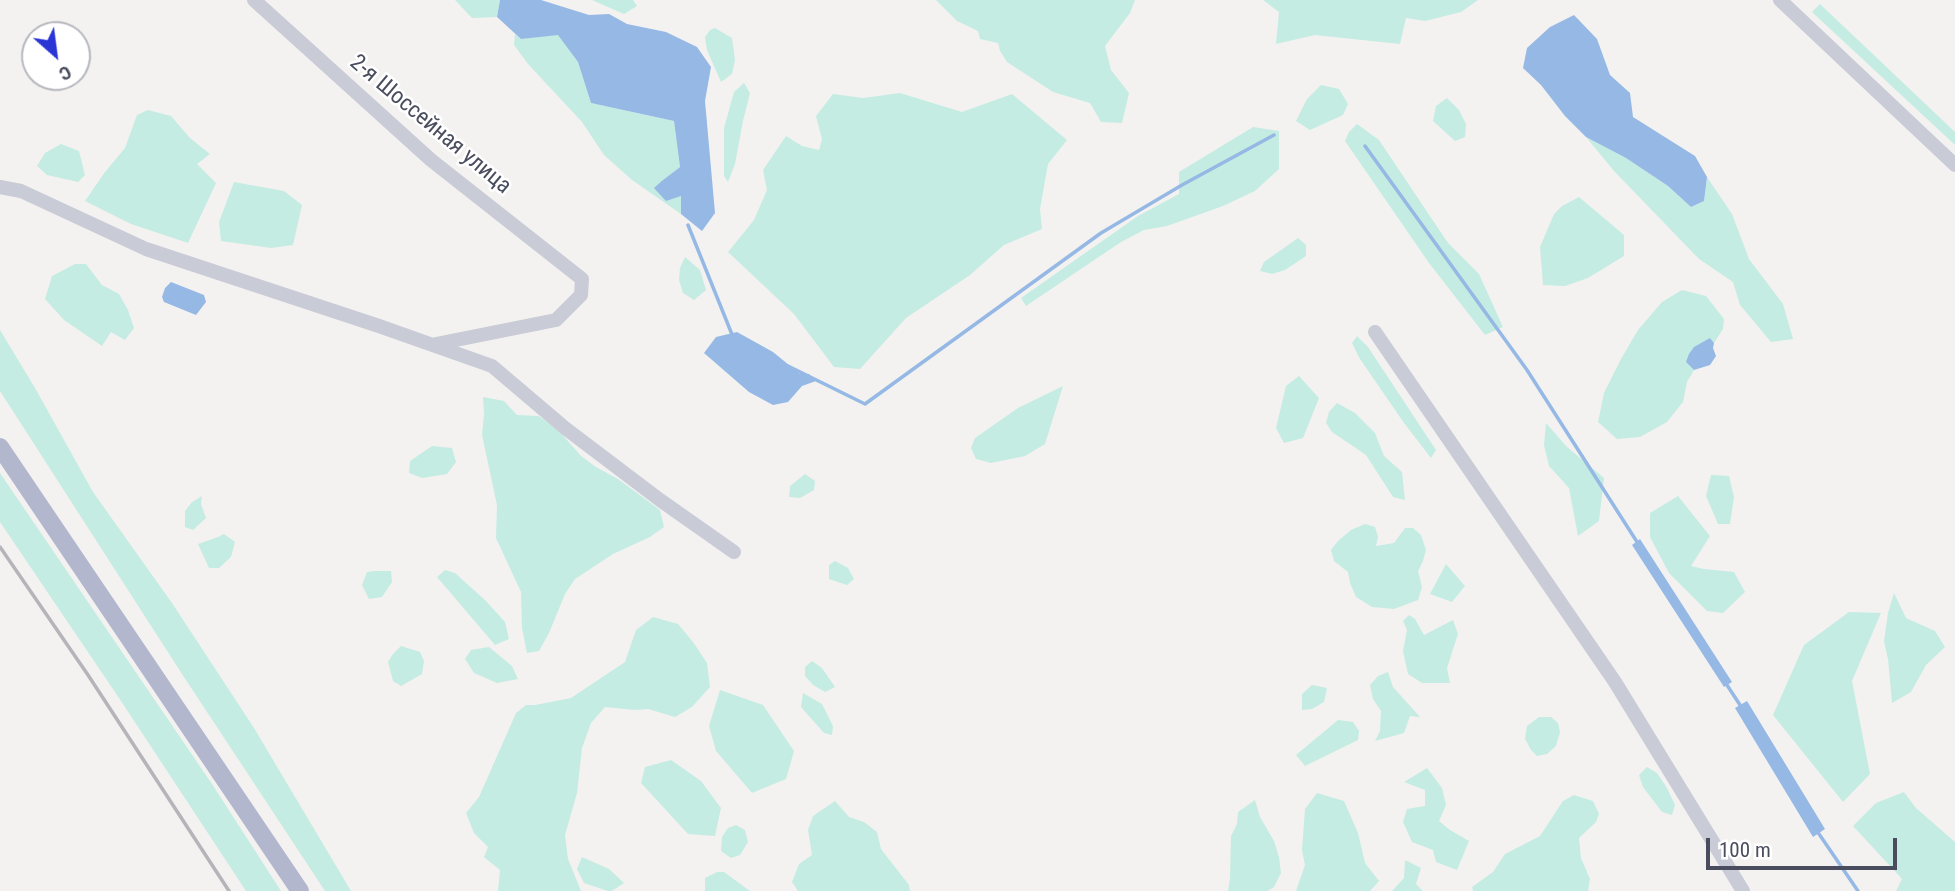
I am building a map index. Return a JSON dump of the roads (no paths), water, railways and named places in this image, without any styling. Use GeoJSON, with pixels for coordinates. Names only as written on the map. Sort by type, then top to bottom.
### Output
{"type":"FeatureCollection","features":[{"type":"Feature","properties":{"kind":"main road"},"geometry":{"type":"LineString","coordinates":[[0,447],[300,891]]}},
{"type":"Feature","properties":{"kind":"street","name":"2-я Шоссейная улица"},"geometry":{"type":"LineString","coordinates":[[254,0],[431,160],[582,279],[580,295],[556,320],[433,345]]}},
{"type":"Feature","properties":{"kind":"street"},"geometry":{"type":"LineString","coordinates":[[1780,0],[1955,165]]}},
{"type":"Feature","properties":{"kind":"street"},"geometry":{"type":"LineString","coordinates":[[0,187],[20,191],[146,248],[492,366],[565,428],[734,552]]}},
{"type":"Feature","properties":{"kind":"street"},"geometry":{"type":"LineString","coordinates":[[1376,332],[1615,682],[1743,891]]}},
{"type":"Feature","properties":{"kind":"water"},"geometry":{"type":"Polygon","coordinates":[[[500,0],[541,0],[589,15],[609,14],[627,24],[666,32],[697,47],[711,67],[705,101],[715,213],[702,231],[681,214],[681,196],[666,201],[654,188],[680,167],[674,121],[591,103],[578,62],[558,35],[521,39],[497,17],[500,0]]]}},
{"type":"Feature","properties":{"kind":"water"},"geometry":{"type":"Polygon","coordinates":[[[1574,15],[1597,39],[1610,75],[1630,93],[1633,117],[1695,156],[1707,177],[1704,201],[1691,207],[1668,186],[1626,158],[1586,137],[1523,68],[1527,48],[1550,27],[1574,15]]]}},
{"type":"Feature","properties":{"kind":"water"},"geometry":{"type":"Polygon","coordinates":[[[171,282],[204,295],[206,302],[196,315],[164,302],[162,297],[165,288],[171,282]]]}},
{"type":"Feature","properties":{"kind":"water"},"geometry":{"type":"Polygon","coordinates":[[[737,332],[773,352],[800,374],[809,374],[816,381],[802,386],[788,402],[773,405],[749,392],[704,353],[716,337],[737,332]]]}},
{"type":"Feature","properties":{"kind":"water"},"geometry":{"type":"Polygon","coordinates":[[[1710,338],[1714,343],[1716,356],[1710,365],[1694,370],[1686,362],[1689,354],[1694,347],[1710,338]]]}},
{"type":"Feature","properties":{"kind":"water"},"geometry":{"type":"Polygon","coordinates":[[[1640,539],[1732,682],[1724,687],[1632,545],[1640,539]]]}},
{"type":"Feature","properties":{"kind":"water"},"geometry":{"type":"Polygon","coordinates":[[[1747,701],[1825,829],[1813,837],[1735,708],[1747,701]]]}},
{"type":"Feature","properties":{"kind":"waterway"},"geometry":{"type":"LineString","coordinates":[[788,366],[865,404],[1101,233],[1274,135]]}},
{"type":"Feature","properties":{"kind":"waterway"},"geometry":{"type":"LineString","coordinates":[[1365,146],[1527,370],[1639,545]]}},
{"type":"Feature","properties":{"kind":"waterway"},"geometry":{"type":"LineString","coordinates":[[688,225],[733,337]]}},
{"type":"Feature","properties":{"kind":"waterway"},"geometry":{"type":"LineString","coordinates":[[1725,682],[1742,708]]}},
{"type":"Feature","properties":{"kind":"waterway"},"geometry":{"type":"LineString","coordinates":[[1817,831],[1858,891]]}},
{"type":"Feature","properties":{"kind":"railway"},"geometry":{"type":"LineString","coordinates":[[0,547],[88,675],[229,891]]}}]}
